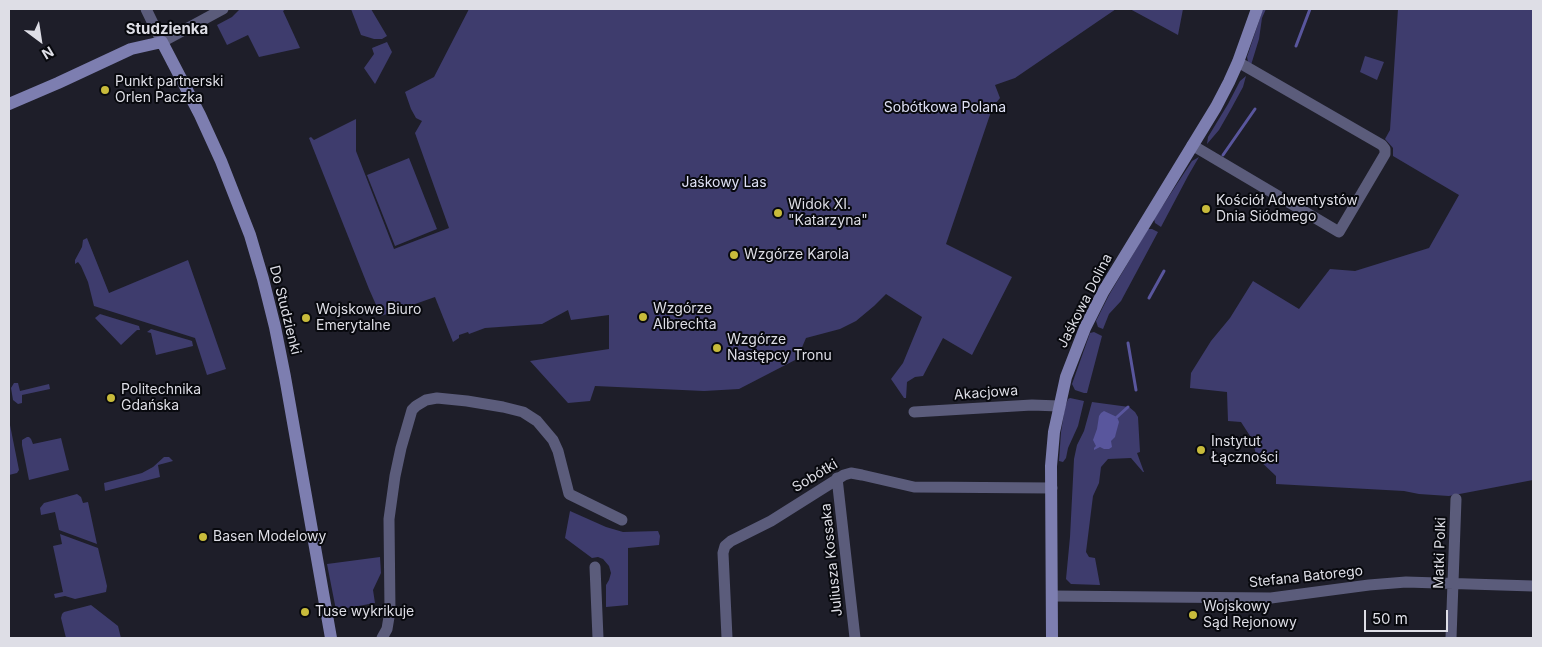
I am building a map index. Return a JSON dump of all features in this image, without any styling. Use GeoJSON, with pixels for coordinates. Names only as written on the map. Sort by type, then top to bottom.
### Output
{"type":"FeatureCollection","features":[{"type":"Feature","properties":{"kind":"main road","name":"Jaśkowa Dolina"},"geometry":{"type":"LineString","coordinates":[[1052,638],[1051,466],[1053,441],[1066,377],[1103,292],[1216,107],[1238,62],[1257,9]]}},
{"type":"Feature","properties":{"kind":"main road"},"geometry":{"type":"LineString","coordinates":[[9,104],[131,49],[162,42]]}},
{"type":"Feature","properties":{"kind":"main road","name":"Do Studzienki"},"geometry":{"type":"LineString","coordinates":[[162,42],[200,115],[221,161],[250,235],[263,279],[284,367],[331,638]]}},
{"type":"Feature","properties":{"kind":"street","name":"Do Studzienki"},"geometry":{"type":"LineString","coordinates":[[146,9],[162,42]]}},
{"type":"Feature","properties":{"kind":"street"},"geometry":{"type":"LineString","coordinates":[[162,42],[222,9]]}},
{"type":"Feature","properties":{"kind":"street"},"geometry":{"type":"LineString","coordinates":[[1192,145],[1339,232],[1386,154],[1386,149],[1382,145],[1238,62]]}},
{"type":"Feature","properties":{"kind":"street"},"geometry":{"type":"LineString","coordinates":[[382,638],[387,629],[390,611],[389,519],[391,498],[401,448],[412,410],[426,400],[437,398],[503,407],[523,412],[537,421],[553,440],[558,451],[569,494],[622,520]]}},
{"type":"Feature","properties":{"kind":"street","name":"Akacjowa"},"geometry":{"type":"LineString","coordinates":[[914,412],[1032,405],[1059,406]]}},
{"type":"Feature","properties":{"kind":"street","name":"Sobótki"},"geometry":{"type":"LineString","coordinates":[[727,638],[723,553],[725,546],[731,541],[771,521],[837,478],[851,473],[914,487],[1052,488]]}},
{"type":"Feature","properties":{"kind":"street","name":"Juliusza Kossaka"},"geometry":{"type":"LineString","coordinates":[[837,478],[855,638]]}},
{"type":"Feature","properties":{"kind":"street","name":"Matki Polki"},"geometry":{"type":"LineString","coordinates":[[1451,638],[1456,499]]}},
{"type":"Feature","properties":{"kind":"street"},"geometry":{"type":"LineString","coordinates":[[595,567],[598,638]]}},
{"type":"Feature","properties":{"kind":"street","name":"Stefana Batorego"},"geometry":{"type":"LineString","coordinates":[[1052,596],[1271,598],[1406,582],[1533,586]]}},
{"type":"Feature","properties":{"kind":"green space"},"geometry":{"type":"Polygon","coordinates":[[[240,9],[286,9],[283,11],[300,48],[259,57],[248,35],[227,45],[217,25],[232,17],[240,9]]]}},
{"type":"Feature","properties":{"kind":"green space"},"geometry":{"type":"Polygon","coordinates":[[[351,9],[371,9],[387,36],[382,39],[374,39],[361,35],[351,9]]]}},
{"type":"Feature","properties":{"kind":"green space","name":"Jaśkowy Las"},"geometry":{"type":"Polygon","coordinates":[[[469,9],[1116,9],[1015,78],[995,85],[1000,98],[994,103],[946,244],[1012,277],[972,355],[943,338],[923,376],[915,377],[907,382],[906,398],[904,398],[891,379],[903,363],[922,317],[886,294],[856,321],[840,329],[806,338],[797,359],[739,389],[704,391],[595,386],[590,401],[568,403],[530,361],[609,349],[609,315],[571,320],[568,310],[542,324],[485,328],[469,334],[468,332],[459,335],[459,338],[453,342],[435,297],[381,316],[309,138],[311,137],[314,140],[356,119],[356,151],[394,249],[449,228],[415,133],[422,121],[416,118],[405,92],[434,77],[469,9]]]}},
{"type":"Feature","properties":{"kind":"green space"},"geometry":{"type":"Polygon","coordinates":[[[1130,9],[1183,9],[1178,35],[1130,9]]]}},
{"type":"Feature","properties":{"kind":"green space"},"geometry":{"type":"Polygon","coordinates":[[[1263,9],[1266,9],[1262,18],[1259,39],[1251,65],[1247,57],[1263,9]]]}},
{"type":"Feature","properties":{"kind":"green space"},"geometry":{"type":"Polygon","coordinates":[[[1398,9],[1533,9],[1533,480],[1449,496],[1404,491],[1276,484],[1276,476],[1257,458],[1252,439],[1241,422],[1228,421],[1227,392],[1190,388],[1191,373],[1211,341],[1230,318],[1253,281],[1299,309],[1330,269],[1355,271],[1429,248],[1459,195],[1393,156],[1393,148],[1385,139],[1390,130],[1398,9]]]}},
{"type":"Feature","properties":{"kind":"green space"},"geometry":{"type":"Polygon","coordinates":[[[387,42],[392,52],[375,84],[364,68],[374,54],[372,48],[387,42]]]}},
{"type":"Feature","properties":{"kind":"green space"},"geometry":{"type":"Polygon","coordinates":[[[1365,56],[1384,62],[1377,80],[1360,72],[1365,56]]]}},
{"type":"Feature","properties":{"kind":"green space"},"geometry":{"type":"Polygon","coordinates":[[[1246,76],[1243,87],[1219,130],[1207,144],[1208,137],[1240,81],[1246,76]]]}},
{"type":"Feature","properties":{"kind":"green space"},"geometry":{"type":"Polygon","coordinates":[[[1199,157],[1161,227],[1155,223],[1154,219],[1192,161],[1199,157]]]}},
{"type":"Feature","properties":{"kind":"green space"},"geometry":{"type":"Polygon","coordinates":[[[409,158],[437,229],[395,246],[367,175],[409,158]]]}},
{"type":"Feature","properties":{"kind":"green space"},"geometry":{"type":"Polygon","coordinates":[[[1148,229],[1158,232],[1121,301],[1109,314],[1103,329],[1098,327],[1096,321],[1109,295],[1148,229]]]}},
{"type":"Feature","properties":{"kind":"green space"},"geometry":{"type":"Polygon","coordinates":[[[87,238],[109,293],[188,260],[226,369],[207,375],[195,338],[94,306],[88,282],[81,266],[78,262],[75,264],[83,240],[87,238]]]}},
{"type":"Feature","properties":{"kind":"green space"},"geometry":{"type":"Polygon","coordinates":[[[100,314],[139,326],[140,330],[137,330],[121,345],[95,318],[100,314]]]}},
{"type":"Feature","properties":{"kind":"green space"},"geometry":{"type":"Polygon","coordinates":[[[151,329],[192,341],[193,346],[156,355],[151,333],[147,332],[151,329]]]}},
{"type":"Feature","properties":{"kind":"green space"},"geometry":{"type":"Polygon","coordinates":[[[1094,332],[1102,336],[1087,393],[1084,393],[1075,390],[1072,384],[1090,333],[1094,332]]]}},
{"type":"Feature","properties":{"kind":"green space"},"geometry":{"type":"Polygon","coordinates":[[[14,383],[18,383],[20,391],[49,384],[50,389],[22,395],[22,403],[18,404],[13,400],[11,388],[14,383]]]}},
{"type":"Feature","properties":{"kind":"green space"},"geometry":{"type":"Polygon","coordinates":[[[1070,398],[1084,401],[1078,426],[1063,462],[1059,461],[1061,432],[1065,407],[1070,398]]]}},
{"type":"Feature","properties":{"kind":"green space"},"geometry":{"type":"Polygon","coordinates":[[[1092,402],[1129,407],[1135,412],[1138,417],[1140,452],[1137,453],[1144,472],[1131,458],[1108,459],[1101,467],[1099,483],[1093,496],[1086,552],[1089,557],[1095,558],[1100,585],[1071,584],[1066,579],[1074,459],[1092,402]]]}},
{"type":"Feature","properties":{"kind":"green space"},"geometry":{"type":"Polygon","coordinates":[[[9,420],[19,470],[17,473],[9,475],[9,420]]]}},
{"type":"Feature","properties":{"kind":"green space"},"geometry":{"type":"Polygon","coordinates":[[[27,437],[31,439],[33,444],[61,438],[69,470],[29,480],[22,445],[22,440],[27,437]]]}},
{"type":"Feature","properties":{"kind":"green space"},"geometry":{"type":"Polygon","coordinates":[[[164,457],[169,457],[173,461],[158,465],[160,477],[105,491],[104,483],[142,473],[153,467],[164,457]]]}},
{"type":"Feature","properties":{"kind":"green space"},"geometry":{"type":"Polygon","coordinates":[[[77,494],[81,497],[83,503],[88,502],[97,544],[59,530],[55,512],[41,515],[40,508],[44,503],[77,494]]]}},
{"type":"Feature","properties":{"kind":"green space"},"geometry":{"type":"Polygon","coordinates":[[[570,511],[606,527],[623,532],[658,531],[660,536],[659,545],[628,548],[628,605],[606,607],[606,585],[611,573],[609,566],[603,559],[598,557],[592,558],[565,538],[570,511]]]}},
{"type":"Feature","properties":{"kind":"green space"},"geometry":{"type":"Polygon","coordinates":[[[60,534],[98,548],[107,586],[106,592],[75,599],[65,596],[55,598],[54,594],[63,592],[53,546],[62,544],[60,534]]]}},
{"type":"Feature","properties":{"kind":"green space"},"geometry":{"type":"Polygon","coordinates":[[[380,557],[381,573],[373,590],[375,603],[336,610],[327,564],[380,557]]]}},
{"type":"Feature","properties":{"kind":"green space"},"geometry":{"type":"Polygon","coordinates":[[[91,605],[118,626],[121,638],[66,638],[61,618],[62,614],[91,605]]]}},
{"type":"Feature","properties":{"kind":"shaded area"},"geometry":{"type":"Polygon","coordinates":[[[1104,411],[1117,417],[1119,422],[1115,437],[1111,441],[1112,447],[1104,449],[1100,447],[1094,450],[1096,446],[1093,440],[1099,416],[1104,411]]]}},
{"type":"Feature","properties":{"kind":"waterway"},"geometry":{"type":"LineString","coordinates":[[1296,46],[1310,9]]}},
{"type":"Feature","properties":{"kind":"waterway"},"geometry":{"type":"LineString","coordinates":[[1223,155],[1255,109]]}},
{"type":"Feature","properties":{"kind":"waterway"},"geometry":{"type":"LineString","coordinates":[[1149,298],[1164,271]]}},
{"type":"Feature","properties":{"kind":"waterway"},"geometry":{"type":"LineString","coordinates":[[1128,343],[1136,390]]}},
{"type":"Feature","properties":{"kind":"waterway"},"geometry":{"type":"LineString","coordinates":[[1117,417],[1128,407]]}},
{"type":"Feature","properties":{"kind":"place","name":"Punkt partnerski Orlen Paczka"},"geometry":{"type":"Point","coordinates":[105,90]}},
{"type":"Feature","properties":{"kind":"place","name":"Kościół Adwentystów Dnia Siódmego"},"geometry":{"type":"Point","coordinates":[1206,209]}},
{"type":"Feature","properties":{"kind":"place","name":"Widok XI. \"Katarzyna\""},"geometry":{"type":"Point","coordinates":[778,213]}},
{"type":"Feature","properties":{"kind":"place","name":"Wzgórze Karola"},"geometry":{"type":"Point","coordinates":[734,255]}},
{"type":"Feature","properties":{"kind":"place","name":"Wzgórze Albrechta"},"geometry":{"type":"Point","coordinates":[643,317]}},
{"type":"Feature","properties":{"kind":"place","name":"Wojskowe Biuro Emerytalne"},"geometry":{"type":"Point","coordinates":[306,318]}},
{"type":"Feature","properties":{"kind":"place","name":"Wzgórze Następcy Tronu"},"geometry":{"type":"Point","coordinates":[717,348]}},
{"type":"Feature","properties":{"kind":"place","name":"Politechnika Gdańska"},"geometry":{"type":"Point","coordinates":[111,398]}},
{"type":"Feature","properties":{"kind":"place","name":"Instytut Łączności"},"geometry":{"type":"Point","coordinates":[1201,450]}},
{"type":"Feature","properties":{"kind":"place","name":"Basen Modelowy"},"geometry":{"type":"Point","coordinates":[203,537]}},
{"type":"Feature","properties":{"kind":"place","name":"Tuse wykrikuje"},"geometry":{"type":"Point","coordinates":[305,612]}},
{"type":"Feature","properties":{"kind":"place","name":"Wojskowy Sąd Rejonowy"},"geometry":{"type":"Point","coordinates":[1193,615]}},
{"type":"Feature","properties":{"kind":"district","name":"Studzienka"},"geometry":{"type":"Point","coordinates":[167,29]}},
{"type":"Feature","properties":{"kind":"park label","name":"Sobótkowa Polana"},"geometry":{"type":"Point","coordinates":[945,108]}}]}
